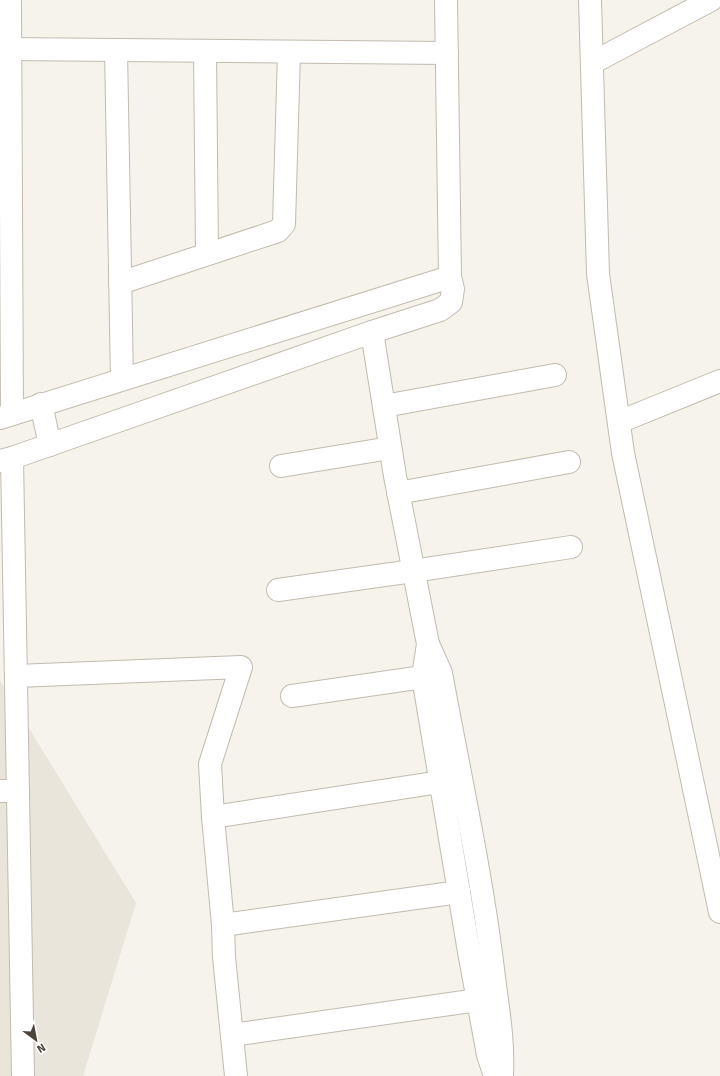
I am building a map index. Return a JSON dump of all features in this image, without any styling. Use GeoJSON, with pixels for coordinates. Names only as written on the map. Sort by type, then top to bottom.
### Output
{"type":"FeatureCollection","features":[{"type":"Feature","properties":{"kind":"street"},"geometry":{"type":"LineString","coordinates":[[10,0],[6,416],[450,277]]}},
{"type":"Feature","properties":{"kind":"street"},"geometry":{"type":"LineString","coordinates":[[23,1076],[9,791],[16,676],[8,633],[6,460],[372,332],[440,310],[451,302],[453,289],[450,277],[446,0]]}},
{"type":"Feature","properties":{"kind":"street"},"geometry":{"type":"LineString","coordinates":[[590,0],[598,274],[619,422],[625,460],[720,912]]}},
{"type":"Feature","properties":{"kind":"street"},"geometry":{"type":"LineString","coordinates":[[592,63],[711,0]]}},
{"type":"Feature","properties":{"kind":"street"},"geometry":{"type":"LineString","coordinates":[[10,49],[447,53]]}},
{"type":"Feature","properties":{"kind":"street"},"geometry":{"type":"LineString","coordinates":[[116,50],[122,379]]}},
{"type":"Feature","properties":{"kind":"street"},"geometry":{"type":"LineString","coordinates":[[205,51],[207,254]]}},
{"type":"Feature","properties":{"kind":"street"},"geometry":{"type":"LineString","coordinates":[[120,283],[278,230],[284,224],[289,52]]}},
{"type":"Feature","properties":{"kind":"street"},"geometry":{"type":"LineString","coordinates":[[372,332],[390,448],[413,571],[428,644],[441,673],[481,891],[491,953],[503,1053],[502,1076]]}},
{"type":"Feature","properties":{"kind":"street"},"geometry":{"type":"LineString","coordinates":[[384,406],[555,375]]}},
{"type":"Feature","properties":{"kind":"street"},"geometry":{"type":"LineString","coordinates":[[619,422],[720,381]]}},
{"type":"Feature","properties":{"kind":"street"},"geometry":{"type":"LineString","coordinates":[[41,404],[50,445]]}},
{"type":"Feature","properties":{"kind":"street"},"geometry":{"type":"LineString","coordinates":[[281,466],[390,448]]}},
{"type":"Feature","properties":{"kind":"street"},"geometry":{"type":"LineString","coordinates":[[398,493],[569,462]]}},
{"type":"Feature","properties":{"kind":"street"},"geometry":{"type":"LineString","coordinates":[[278,590],[571,547]]}},
{"type":"Feature","properties":{"kind":"street"},"geometry":{"type":"LineString","coordinates":[[428,644],[423,677],[478,1000],[488,1055],[495,1076]]}},
{"type":"Feature","properties":{"kind":"street"},"geometry":{"type":"LineString","coordinates":[[16,676],[241,667],[210,764],[213,817],[223,925],[224,957],[236,1076]]}},
{"type":"Feature","properties":{"kind":"street"},"geometry":{"type":"LineString","coordinates":[[292,696],[423,677]]}},
{"type":"Feature","properties":{"kind":"street"},"geometry":{"type":"LineString","coordinates":[[213,817],[440,782]]}},
{"type":"Feature","properties":{"kind":"street"},"geometry":{"type":"LineString","coordinates":[[223,925],[459,892]]}},
{"type":"Feature","properties":{"kind":"street"},"geometry":{"type":"LineString","coordinates":[[232,1035],[478,1000]]}},
{"type":"Feature","properties":{"kind":"shaded area"},"geometry":{"type":"Polygon","coordinates":[[[0,681],[136,903],[83,1076],[0,1076],[0,681]]]}}]}
